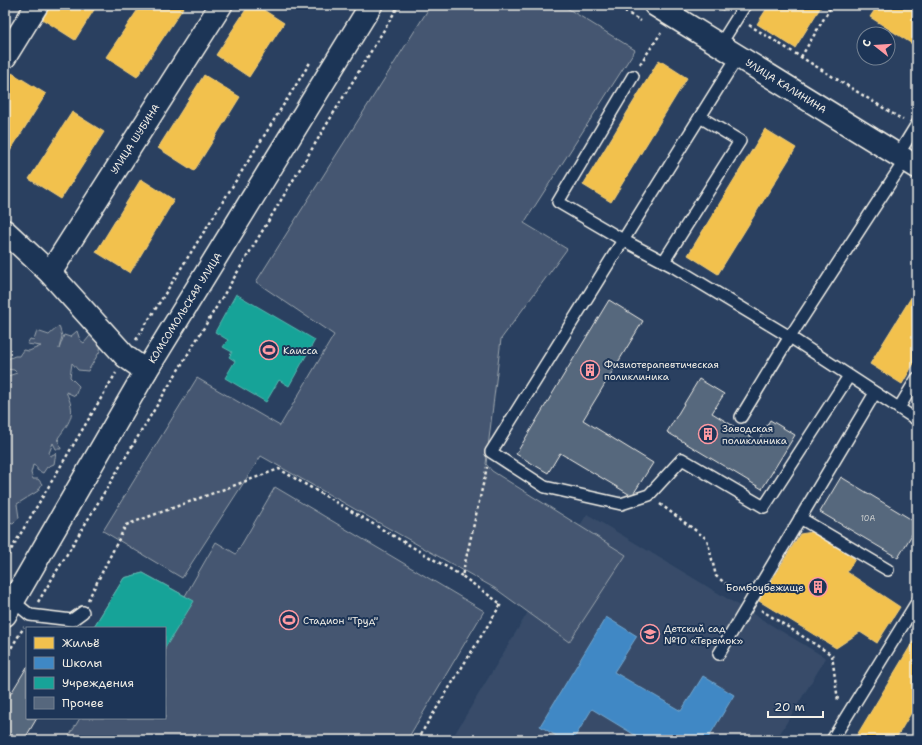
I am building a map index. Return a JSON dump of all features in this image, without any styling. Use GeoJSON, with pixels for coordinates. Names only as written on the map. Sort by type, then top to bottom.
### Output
{"type":"FeatureCollection","features":[{"type":"Feature","properties":{"kind":"street"},"geometry":{"type":"LineString","coordinates":[[5,57],[37,5]]}},
{"type":"Feature","properties":{"kind":"street","name":"УЛИЦА ШУБИНА"},"geometry":{"type":"LineString","coordinates":[[50,273],[221,5]]}},
{"type":"Feature","properties":{"kind":"street","name":"КОМСОМОЛЬСКАЯ УЛИЦА"},"geometry":{"type":"LineString","coordinates":[[9,608],[146,371],[371,5]]}},
{"type":"Feature","properties":{"kind":"street","name":"УЛИЦА КАЛИНИНА"},"geometry":{"type":"LineString","coordinates":[[655,5],[907,161]]}},
{"type":"Feature","properties":{"kind":"street"},"geometry":{"type":"LineString","coordinates":[[5,231],[50,273],[126,357],[146,371]]}},
{"type":"Feature","properties":{"kind":"lane"},"geometry":{"type":"LineString","coordinates":[[720,45],[745,5]]}},
{"type":"Feature","properties":{"kind":"lane"},"geometry":{"type":"LineString","coordinates":[[738,56],[491,452],[545,487],[621,504],[649,496],[682,459],[764,507],[849,376]]}},
{"type":"Feature","properties":{"kind":"lane"},"geometry":{"type":"LineString","coordinates":[[633,76],[558,202],[623,240],[664,261],[790,337],[917,420]]}},
{"type":"Feature","properties":{"kind":"lane"},"geometry":{"type":"LineString","coordinates":[[664,261],[740,141],[700,117]]}},
{"type":"Feature","properties":{"kind":"lane"},"geometry":{"type":"LineString","coordinates":[[741,417],[790,337],[907,161],[916,125]]}},
{"type":"Feature","properties":{"kind":"lane"},"geometry":{"type":"LineString","coordinates":[[899,408],[917,378]]}},
{"type":"Feature","properties":{"kind":"lane"},"geometry":{"type":"LineString","coordinates":[[719,654],[875,393]]}},
{"type":"Feature","properties":{"kind":"lane"},"geometry":{"type":"LineString","coordinates":[[800,518],[888,570]]}},
{"type":"Feature","properties":{"kind":"lane"},"geometry":{"type":"LineString","coordinates":[[832,740],[917,602]]}},
{"type":"Feature","properties":{"kind":"lane"},"geometry":{"type":"LineString","coordinates":[[9,608],[30,615],[72,620],[83,612]]}},
{"type":"Feature","properties":{"kind":"path"},"geometry":{"type":"LineString","coordinates":[[5,658],[399,5]]}},
{"type":"Feature","properties":{"kind":"path"},"geometry":{"type":"LineString","coordinates":[[716,5],[916,125]]}},
{"type":"Feature","properties":{"kind":"path"},"geometry":{"type":"LineString","coordinates":[[801,57],[832,5]]}},
{"type":"Feature","properties":{"kind":"path"},"geometry":{"type":"LineString","coordinates":[[633,76],[661,33]]}},
{"type":"Feature","properties":{"kind":"path"},"geometry":{"type":"LineString","coordinates":[[5,560],[126,357],[312,59]]}},
{"type":"Feature","properties":{"kind":"path"},"geometry":{"type":"LineString","coordinates":[[462,576],[491,452]]}},
{"type":"Feature","properties":{"kind":"path"},"geometry":{"type":"LineString","coordinates":[[83,612],[126,525],[279,469],[462,576],[501,604],[417,740]]}},
{"type":"Feature","properties":{"kind":"shaded area"},"geometry":{"type":"Polygon","coordinates":[[[431,5],[562,5],[635,50],[524,223],[567,249],[501,339],[486,464],[492,471],[626,555],[569,642],[496,589],[261,456],[182,578],[103,531],[197,378],[280,426],[334,335],[256,282],[431,5]]]}},
{"type":"Feature","properties":{"kind":"shaded area"},"geometry":{"type":"Polygon","coordinates":[[[59,326],[62,336],[59,349],[64,335],[70,337],[77,331],[80,340],[84,343],[94,331],[101,341],[100,351],[88,371],[78,370],[72,363],[70,377],[79,386],[75,396],[66,392],[72,411],[67,426],[58,438],[61,449],[56,449],[53,443],[49,453],[50,456],[56,453],[54,464],[47,467],[43,473],[37,470],[37,467],[33,465],[31,473],[33,479],[38,479],[42,484],[38,491],[17,504],[19,518],[13,524],[5,522],[5,377],[17,373],[14,370],[6,369],[5,360],[19,356],[23,350],[29,351],[41,346],[27,344],[30,339],[34,340],[37,331],[49,335],[59,326]]]}},
{"type":"Feature","properties":{"kind":"shaded area","name":"Стадион \"Труд\""},"geometry":{"type":"Polygon","coordinates":[[[275,487],[484,611],[407,740],[67,740],[79,719],[166,719],[166,627],[94,627],[124,578],[143,573],[185,596],[216,542],[236,554],[275,487]]]}},
{"type":"Feature","properties":{"kind":"shaded area","name":"Детский сад №10 «Теремок»"},"geometry":{"type":"Polygon","coordinates":[[[587,514],[826,658],[776,740],[451,740],[587,514]]]}},
{"type":"Feature","properties":{"kind":"building: Жильё"},"geometry":{"type":"Polygon","coordinates":[[[51,5],[97,5],[75,40],[42,19],[51,5]]]}},
{"type":"Feature","properties":{"kind":"building: Жильё"},"geometry":{"type":"Polygon","coordinates":[[[141,5],[185,5],[137,77],[106,57],[141,5]]]}},
{"type":"Feature","properties":{"kind":"building: Жильё"},"geometry":{"type":"Polygon","coordinates":[[[249,5],[256,5],[284,23],[249,77],[216,55],[249,5]]]}},
{"type":"Feature","properties":{"kind":"building: Жильё"},"geometry":{"type":"Polygon","coordinates":[[[769,5],[822,5],[795,48],[757,24],[769,5]]]}},
{"type":"Feature","properties":{"kind":"building: Жильё"},"geometry":{"type":"Polygon","coordinates":[[[878,5],[917,5],[917,47],[896,34],[896,26],[884,26],[870,17],[878,5]]]}},
{"type":"Feature","properties":{"kind":"building: Жильё"},"geometry":{"type":"Polygon","coordinates":[[[659,60],[687,78],[611,202],[583,185],[659,60]]]}},
{"type":"Feature","properties":{"kind":"building: Жильё"},"geometry":{"type":"Polygon","coordinates":[[[12,73],[46,94],[5,159],[5,84],[12,73]]]}},
{"type":"Feature","properties":{"kind":"building: Жильё"},"geometry":{"type":"Polygon","coordinates":[[[204,75],[240,97],[194,171],[158,148],[204,75]]]}},
{"type":"Feature","properties":{"kind":"building: Жильё"},"geometry":{"type":"Polygon","coordinates":[[[72,112],[104,132],[61,199],[29,179],[72,112]]]}},
{"type":"Feature","properties":{"kind":"building: Жильё"},"geometry":{"type":"Polygon","coordinates":[[[765,129],[796,148],[718,274],[688,255],[765,129]]]}},
{"type":"Feature","properties":{"kind":"building: Жильё"},"geometry":{"type":"Polygon","coordinates":[[[141,179],[174,200],[130,273],[96,252],[141,179]]]}},
{"type":"Feature","properties":{"kind":"building: Жильё"},"geometry":{"type":"Polygon","coordinates":[[[917,288],[917,358],[902,384],[870,364],[917,288]]]}},
{"type":"Feature","properties":{"kind":"building: Жильё","name":"Бомбоубежище"},"geometry":{"type":"Polygon","coordinates":[[[813,532],[855,559],[847,572],[900,607],[877,643],[860,632],[836,648],[759,601],[800,534],[813,532]]]}},
{"type":"Feature","properties":{"kind":"building: Жильё"},"geometry":{"type":"Polygon","coordinates":[[[917,635],[917,703],[895,740],[854,740],[917,635]]]}},
{"type":"Feature","properties":{"kind":"building: Школы"},"geometry":{"type":"Polygon","coordinates":[[[606,617],[637,636],[614,672],[681,711],[703,676],[734,695],[707,740],[643,740],[592,709],[573,740],[563,740],[540,726],[606,617]]]}},
{"type":"Feature","properties":{"kind":"building: Учреждения","name":"Каисса"},"geometry":{"type":"Polygon","coordinates":[[[236,294],[315,340],[289,386],[279,380],[266,402],[225,378],[235,361],[229,357],[232,352],[223,347],[228,340],[215,332],[236,294]]]}},
{"type":"Feature","properties":{"kind":"building: Учреждения"},"geometry":{"type":"Polygon","coordinates":[[[143,573],[194,601],[166,646],[166,627],[94,627],[124,578],[143,573]]]}},
{"type":"Feature","properties":{"kind":"building: Прочее","name":"Физиотерапевтическая поликлиника"},"geometry":{"type":"Polygon","coordinates":[[[609,300],[643,321],[583,420],[653,463],[632,496],[560,453],[548,473],[516,454],[609,300]]]}},
{"type":"Feature","properties":{"kind":"building: Прочее","name":"Заводская поликлиника"},"geometry":{"type":"Polygon","coordinates":[[[699,379],[724,394],[712,413],[758,441],[770,420],[795,435],[762,489],[667,432],[699,379]]]}},
{"type":"Feature","properties":{"kind":"building: Прочее"},"geometry":{"type":"Polygon","coordinates":[[[841,477],[917,523],[917,526],[898,558],[820,512],[841,477]]]}},
{"type":"Feature","properties":{"kind":"building: Прочее"},"geometry":{"type":"Polygon","coordinates":[[[26,669],[26,719],[36,719],[24,740],[5,740],[5,703],[26,669]]]}},
{"type":"Feature","properties":{"kind":"place","name":"Каисса"},"geometry":{"type":"Point","coordinates":[269,350]}},
{"type":"Feature","properties":{"kind":"place","name":"Физиотерапевтическая поликлиника"},"geometry":{"type":"Point","coordinates":[590,370]}},
{"type":"Feature","properties":{"kind":"place","name":"Заводская поликлиника"},"geometry":{"type":"Point","coordinates":[708,434]}},
{"type":"Feature","properties":{"kind":"place","name":"Бомбоубежище"},"geometry":{"type":"Point","coordinates":[818,587]}},
{"type":"Feature","properties":{"kind":"place","name":"Стадион \"Труд\""},"geometry":{"type":"Point","coordinates":[289,620]}},
{"type":"Feature","properties":{"kind":"place","name":"Детский сад №10 «Теремок»"},"geometry":{"type":"Point","coordinates":[650,634]}}]}
